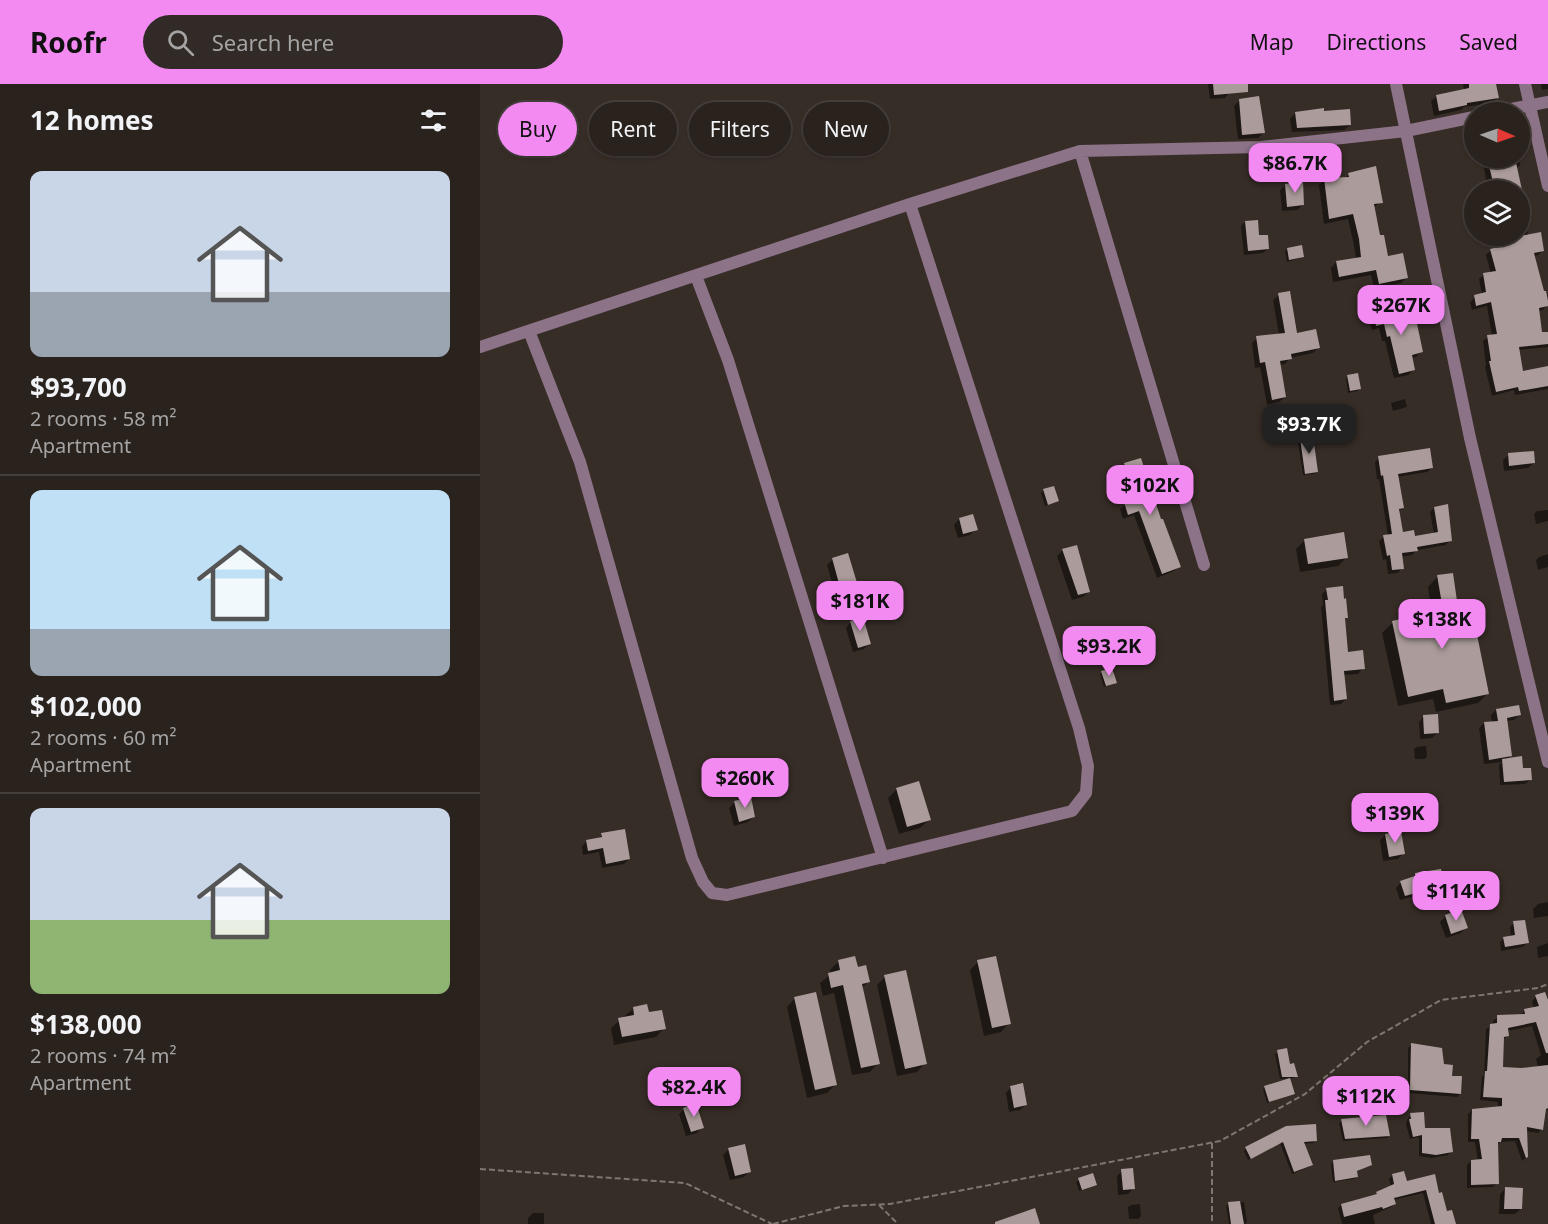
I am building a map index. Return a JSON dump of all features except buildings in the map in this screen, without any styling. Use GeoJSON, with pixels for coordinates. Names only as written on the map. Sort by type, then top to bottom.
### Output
{"type":"FeatureCollection","features":[{"type":"Feature","properties":{"kind":"street"},"geometry":{"type":"LineString","coordinates":[[1396,84],[1470,438],[1548,762]]}},
{"type":"Feature","properties":{"kind":"street"},"geometry":{"type":"LineString","coordinates":[[1525,84],[1528,102]]}},
{"type":"Feature","properties":{"kind":"street"},"geometry":{"type":"LineString","coordinates":[[1530,106],[1548,102]]}},
{"type":"Feature","properties":{"kind":"street"},"geometry":{"type":"LineString","coordinates":[[1530,110],[1548,186]]}},
{"type":"Feature","properties":{"kind":"street"},"geometry":{"type":"LineString","coordinates":[[480,347],[910,204],[1080,151],[1261,147],[1406,131],[1464,119]]}},
{"type":"Feature","properties":{"kind":"street"},"geometry":{"type":"LineString","coordinates":[[1080,151],[1204,565]]}},
{"type":"Feature","properties":{"kind":"street"},"geometry":{"type":"LineString","coordinates":[[530,331],[580,462],[692,858],[703,882],[712,893],[727,895],[1072,811],[1086,793],[1088,766],[1072,705],[910,204]]}},
{"type":"Feature","properties":{"kind":"street"},"geometry":{"type":"LineString","coordinates":[[696,276],[729,360],[883,858]]}},
{"type":"Feature","properties":{"kind":"path"},"geometry":{"type":"LineString","coordinates":[[480,1169],[685,1183],[772,1224],[844,1206],[890,1204],[1220,1141],[1305,1094],[1367,1042],[1441,1000],[1538,988],[1548,984]]}},
{"type":"Feature","properties":{"kind":"path"},"geometry":{"type":"LineString","coordinates":[[1212,1143],[1212,1224]]}},
{"type":"Feature","properties":{"kind":"path"},"geometry":{"type":"LineString","coordinates":[[879,1205],[898,1224]]}}]}
